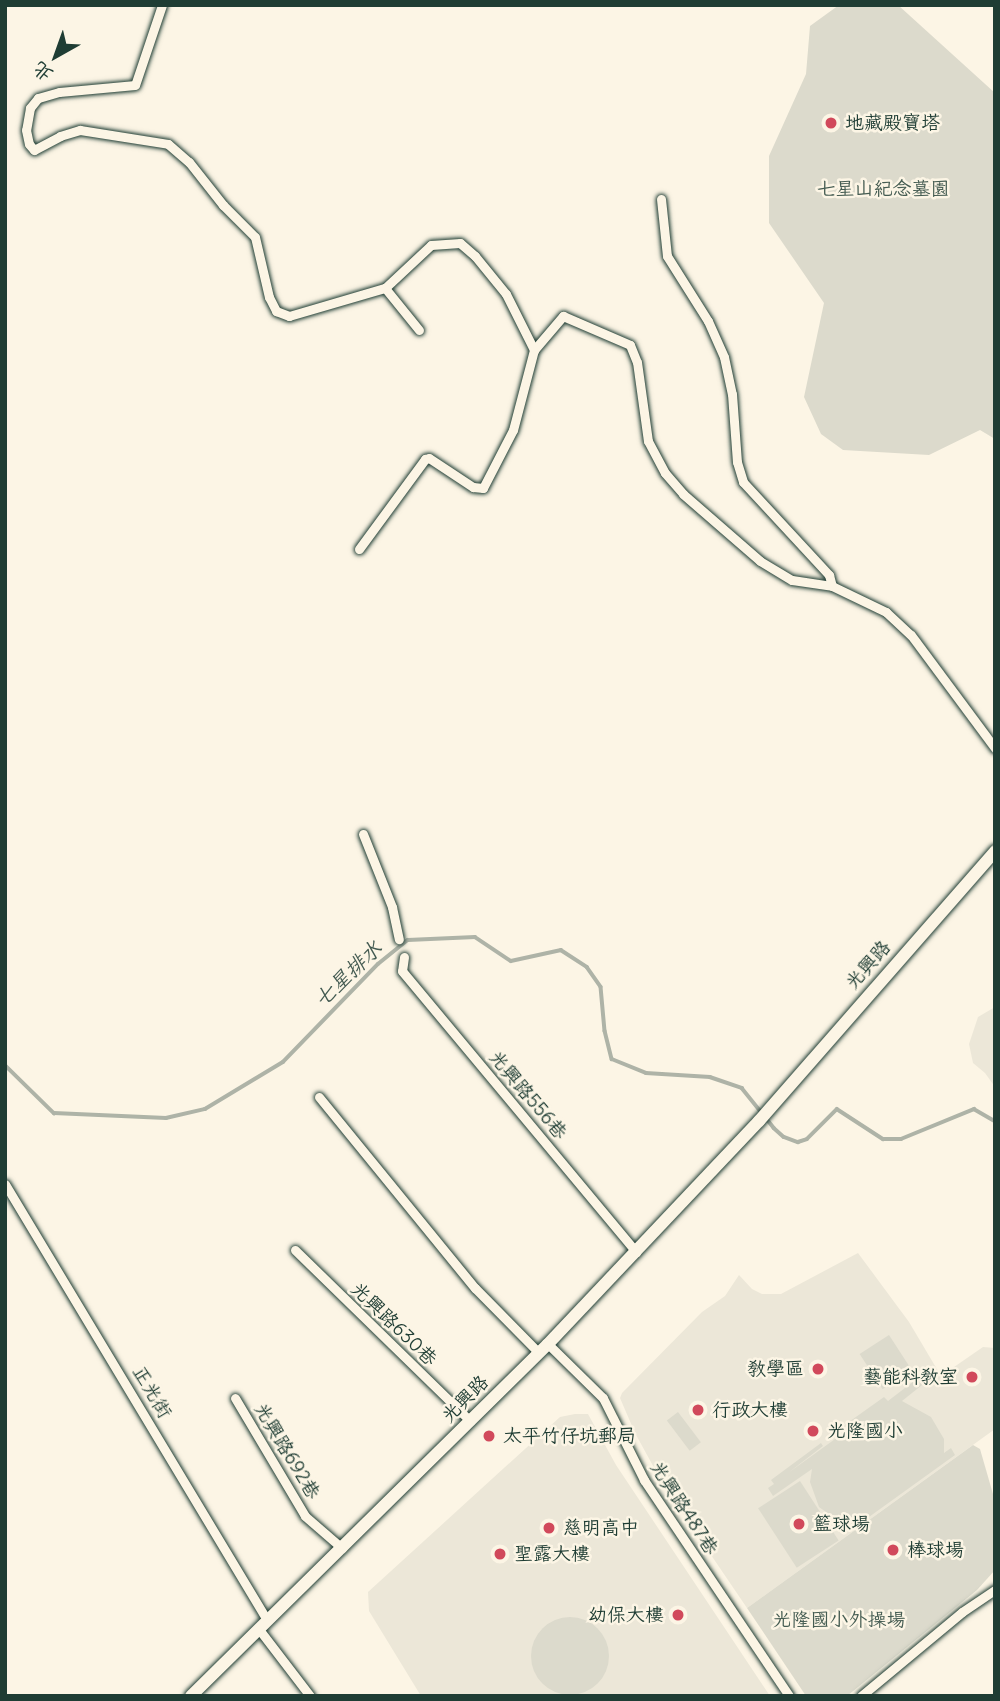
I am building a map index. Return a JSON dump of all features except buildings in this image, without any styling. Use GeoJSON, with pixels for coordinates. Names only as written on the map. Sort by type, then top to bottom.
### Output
{"type":"FeatureCollection","features":[{"type":"Feature","properties":{"kind":"main road","name":"光興路"},"geometry":{"type":"LineString","coordinates":[[191,1696],[544,1349],[772,1107],[995,851]]}},
{"type":"Feature","properties":{"kind":"street"},"geometry":{"type":"LineString","coordinates":[[162,5],[135,85],[59,92],[38,98],[30,108],[26,130],[29,144],[34,150],[41,149],[60,136],[80,130],[168,144],[189,162],[223,205],[255,237],[269,297],[276,311],[289,316],[385,288],[431,245],[460,243],[475,256],[506,294],[534,350]]}},
{"type":"Feature","properties":{"kind":"street"},"geometry":{"type":"LineString","coordinates":[[661,199],[667,256],[708,321],[724,357],[732,394],[737,462],[743,482],[829,575],[832,586]]}},
{"type":"Feature","properties":{"kind":"street"},"geometry":{"type":"LineString","coordinates":[[385,288],[419,330]]}},
{"type":"Feature","properties":{"kind":"street"},"geometry":{"type":"LineString","coordinates":[[359,549],[425,459],[429,458],[473,486],[483,488],[513,429],[534,350],[563,316],[630,345],[637,362],[648,441],[665,473],[683,494],[760,561],[792,580],[832,586],[886,612],[911,635],[995,748]]}},
{"type":"Feature","properties":{"kind":"street"},"geometry":{"type":"LineString","coordinates":[[363,834],[392,907],[399,939]]}},
{"type":"Feature","properties":{"kind":"street","name":"光興路556巷"},"geometry":{"type":"LineString","coordinates":[[404,957],[402,971],[636,1252]]}},
{"type":"Feature","properties":{"kind":"street","name":"光興路487巷"},"geometry":{"type":"LineString","coordinates":[[319,1097],[475,1287],[603,1398],[648,1486],[789,1696]]}},
{"type":"Feature","properties":{"kind":"street","name":"正光街"},"geometry":{"type":"LineString","coordinates":[[5,1184],[263,1624],[310,1696]]}},
{"type":"Feature","properties":{"kind":"street","name":"光興路630巷"},"geometry":{"type":"LineString","coordinates":[[295,1250],[470,1421]]}},
{"type":"Feature","properties":{"kind":"street","name":"光興路692巷"},"geometry":{"type":"LineString","coordinates":[[235,1398],[305,1516],[342,1548]]}},
{"type":"Feature","properties":{"kind":"street"},"geometry":{"type":"LineString","coordinates":[[861,1696],[962,1612],[995,1590]]}},
{"type":"Feature","properties":{"kind":"shaded area"},"geometry":{"type":"Polygon","coordinates":[[[995,1007],[995,1087],[973,1063],[969,1044],[978,1017],[995,1007]]]}},
{"type":"Feature","properties":{"kind":"shaded area","name":"光隆國小"},"geometry":{"type":"Polygon","coordinates":[[[858,1253],[909,1322],[941,1376],[983,1347],[995,1348],[995,1429],[747,1608],[677,1505],[680,1494],[676,1488],[671,1481],[658,1475],[620,1398],[702,1312],[725,1296],[739,1275],[752,1289],[762,1294],[781,1294],[858,1253]]]}},
{"type":"Feature","properties":{"kind":"shaded area","name":"慈明高中"},"geometry":{"type":"Polygon","coordinates":[[[588,1414],[616,1465],[770,1696],[421,1696],[369,1611],[368,1592],[560,1417],[588,1414]]]}},
{"type":"Feature","properties":{"kind":"green space","name":"七星山紀念墓園"},"geometry":{"type":"Polygon","coordinates":[[[839,5],[898,5],[995,93],[995,439],[980,430],[929,455],[843,450],[821,434],[804,397],[824,303],[769,223],[769,156],[806,74],[810,26],[839,5]]]}},
{"type":"Feature","properties":{"kind":"green space"},"geometry":{"type":"Polygon","coordinates":[[[889,1335],[912,1370],[883,1389],[860,1354],[889,1335]]]}},
{"type":"Feature","properties":{"kind":"green space"},"geometry":{"type":"Polygon","coordinates":[[[918,1378],[922,1385],[902,1401],[931,1417],[944,1439],[944,1453],[951,1448],[955,1455],[862,1522],[840,1522],[819,1507],[810,1482],[812,1469],[773,1496],[768,1488],[774,1484],[771,1480],[821,1443],[823,1446],[788,1473],[842,1434],[839,1429],[884,1397],[888,1401],[918,1378]]]}},
{"type":"Feature","properties":{"kind":"green space"},"geometry":{"type":"Polygon","coordinates":[[[678,1412],[701,1442],[690,1451],[667,1420],[678,1412]]]}},
{"type":"Feature","properties":{"kind":"green space","name":"光隆國小外操場"},"geometry":{"type":"Polygon","coordinates":[[[973,1445],[980,1449],[995,1501],[995,1570],[977,1590],[847,1696],[806,1696],[747,1608],[973,1445]]]}},
{"type":"Feature","properties":{"kind":"green space","name":"籃球場"},"geometry":{"type":"Polygon","coordinates":[[[800,1481],[839,1541],[797,1568],[758,1508],[800,1481]]]}},
{"type":"Feature","properties":{"kind":"green space"},"geometry":{"type":"Polygon","coordinates":[[[570,1617],[585,1620],[598,1628],[606,1641],[609,1656],[606,1671],[598,1684],[585,1692],[570,1695],[555,1692],[542,1684],[534,1671],[531,1656],[534,1641],[542,1628],[555,1620],[570,1617]]]}},
{"type":"Feature","properties":{"kind":"waterway","name":"七星排水"},"geometry":{"type":"LineString","coordinates":[[5,1065],[54,1113],[166,1118],[205,1109],[283,1062],[378,964],[408,940],[475,937],[511,961],[561,950],[587,967],[601,987],[605,1031],[612,1059],[646,1073],[710,1077],[742,1088],[774,1128],[784,1137],[798,1142],[807,1139],[837,1109],[883,1139],[901,1139],[974,1109],[995,1121]]}},
{"type":"Feature","properties":{"kind":"place","name":"地藏殿寶塔"},"geometry":{"type":"Point","coordinates":[831,123]}},
{"type":"Feature","properties":{"kind":"place","name":"教學區"},"geometry":{"type":"Point","coordinates":[818,1369]}},
{"type":"Feature","properties":{"kind":"place","name":"藝能科教室"},"geometry":{"type":"Point","coordinates":[972,1377]}},
{"type":"Feature","properties":{"kind":"place","name":"行政大樓"},"geometry":{"type":"Point","coordinates":[698,1410]}},
{"type":"Feature","properties":{"kind":"place","name":"光隆國小"},"geometry":{"type":"Point","coordinates":[813,1431]}},
{"type":"Feature","properties":{"kind":"place","name":"太平竹仔坑郵局"},"geometry":{"type":"Point","coordinates":[489,1436]}},
{"type":"Feature","properties":{"kind":"place","name":"籃球場"},"geometry":{"type":"Point","coordinates":[799,1524]}},
{"type":"Feature","properties":{"kind":"place","name":"慈明高中"},"geometry":{"type":"Point","coordinates":[549,1528]}},
{"type":"Feature","properties":{"kind":"place","name":"棒球場"},"geometry":{"type":"Point","coordinates":[893,1550]}},
{"type":"Feature","properties":{"kind":"place","name":"聖露大樓"},"geometry":{"type":"Point","coordinates":[500,1554]}},
{"type":"Feature","properties":{"kind":"place","name":"幼保大樓"},"geometry":{"type":"Point","coordinates":[678,1615]}}]}
